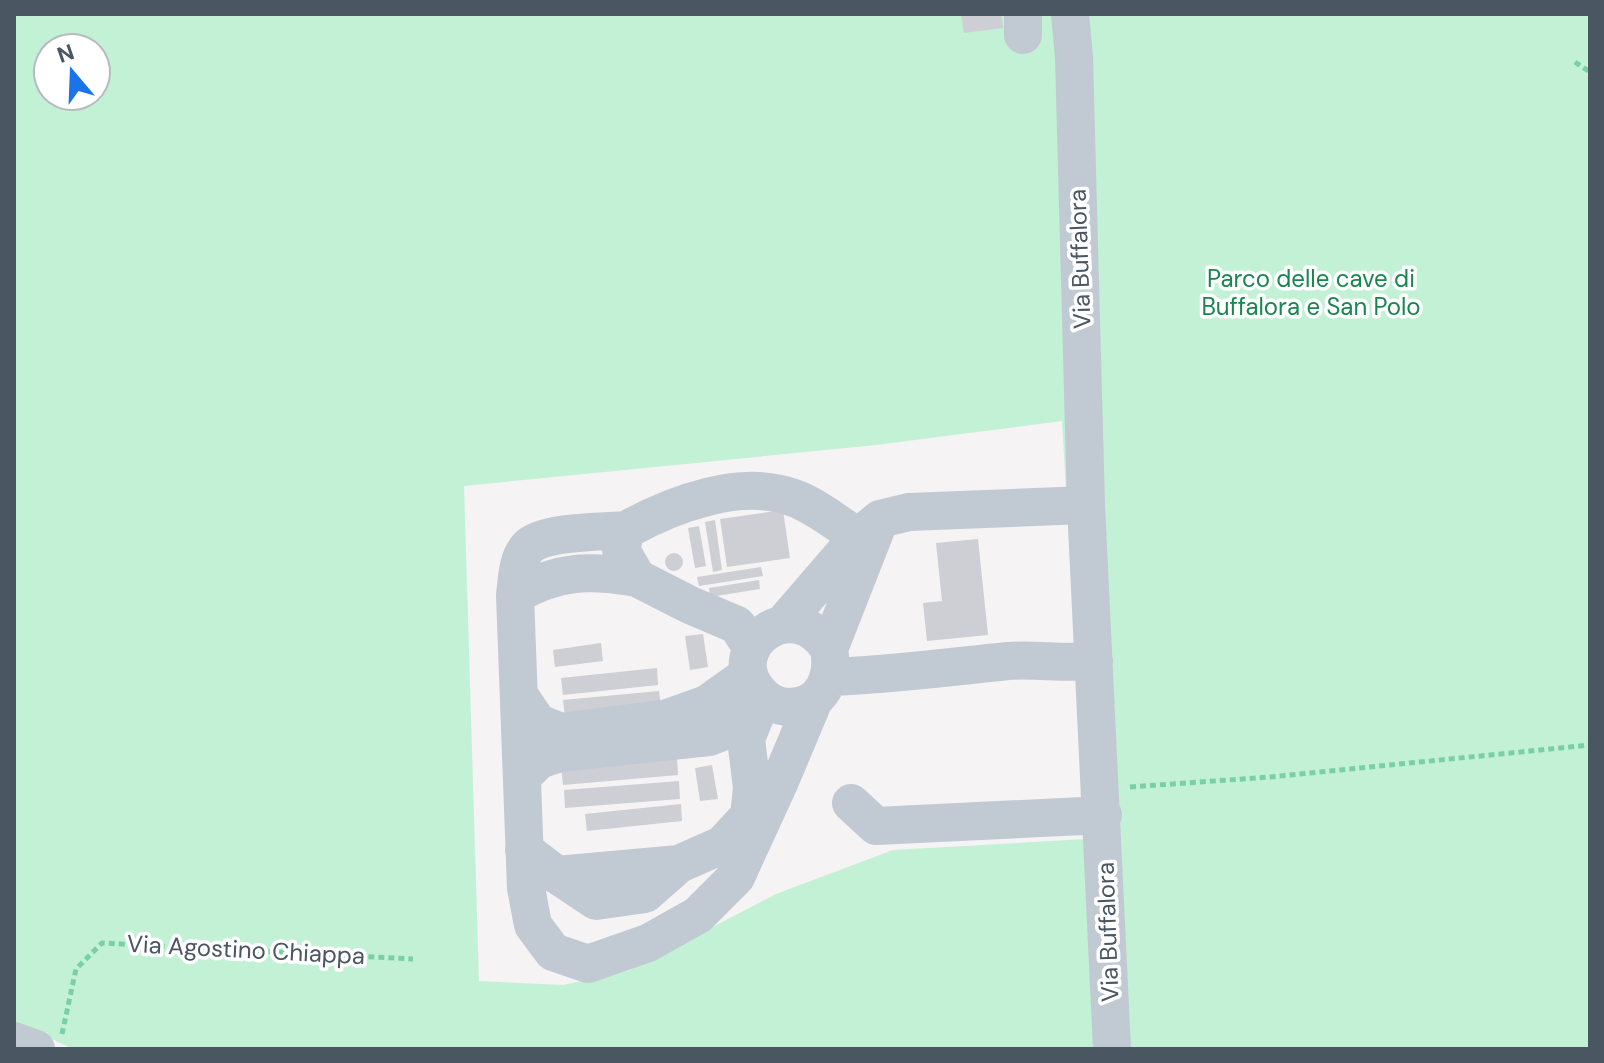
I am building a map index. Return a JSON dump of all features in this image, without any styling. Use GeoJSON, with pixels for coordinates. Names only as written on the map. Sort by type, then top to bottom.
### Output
{"type":"FeatureCollection","features":[{"type":"Feature","properties":{"kind":"street","name":"Via Buffalora"},"geometry":{"type":"LineString","coordinates":[[1070,14],[1074,57],[1075,505],[1094,661],[1112,1049]]}},
{"type":"Feature","properties":{"kind":"street"},"geometry":{"type":"LineString","coordinates":[[760,489],[796,498],[869,528],[824,675],[736,877],[698,915],[648,943],[588,964],[553,952],[533,925],[526,888],[515,595],[520,561],[529,546],[546,537],[626,530],[657,513],[700,499],[760,489]]}},
{"type":"Feature","properties":{"kind":"street"},"geometry":{"type":"LineString","coordinates":[[783,624],[869,528],[909,512],[1075,505]]}},
{"type":"Feature","properties":{"kind":"street"},"geometry":{"type":"LineString","coordinates":[[626,530],[621,550],[637,578]]}},
{"type":"Feature","properties":{"kind":"street"},"geometry":{"type":"LineString","coordinates":[[515,595],[557,575],[598,572],[637,578],[737,625],[754,685],[775,704],[788,707],[824,675],[889,675],[1012,661],[1094,661]]}},
{"type":"Feature","properties":{"kind":"street"},"geometry":{"type":"LineString","coordinates":[[749,816],[752,788],[746,739],[759,637],[770,628],[783,624],[810,628],[821,637],[824,675]]}},
{"type":"Feature","properties":{"kind":"street"},"geometry":{"type":"LineString","coordinates":[[519,695],[538,723],[561,732],[668,718],[754,685]]}},
{"type":"Feature","properties":{"kind":"street"},"geometry":{"type":"LineString","coordinates":[[522,777],[539,760],[560,753],[709,737],[754,685]]}},
{"type":"Feature","properties":{"kind":"street"},"geometry":{"type":"LineString","coordinates":[[524,850],[557,875],[679,864],[722,845],[780,781]]}},
{"type":"Feature","properties":{"kind":"street"},"geometry":{"type":"LineString","coordinates":[[851,803],[876,826],[1102,802]]}},
{"type":"Feature","properties":{"kind":"street"},"geometry":{"type":"LineString","coordinates":[[14,1041],[49,1042]]}},
{"type":"Feature","properties":{"kind":"path"},"geometry":{"type":"LineString","coordinates":[[1575,62],[1590,72]]}},
{"type":"Feature","properties":{"kind":"path"},"geometry":{"type":"LineString","coordinates":[[1102,802],[1270,777],[1590,745]]}},
{"type":"Feature","properties":{"kind":"path","name":"Via Agostino Chiappa"},"geometry":{"type":"LineString","coordinates":[[49,1042],[76,969],[102,943],[413,959]]}},
{"type":"Feature","properties":{"kind":"green space","name":"Parco delle cave di Buffalora e San Polo"},"geometry":{"type":"Polygon","coordinates":[[[14,14],[1590,14],[1590,1049],[73,1049],[52,1039],[14,1034],[14,14]],[[1062,421],[876,445],[464,486],[479,981],[563,985],[630,970],[776,894],[893,850],[1086,839],[1062,421]]]}},
{"type":"Feature","properties":{"kind":"building"},"geometry":{"type":"Polygon","coordinates":[[[961,14],[1001,14],[1003,28],[964,33],[961,14]]]}},
{"type":"Feature","properties":{"kind":"building"},"geometry":{"type":"Polygon","coordinates":[[[783,510],[790,558],[727,567],[720,519],[783,510]]]}},
{"type":"Feature","properties":{"kind":"building"},"geometry":{"type":"Polygon","coordinates":[[[715,520],[722,570],[713,572],[705,522],[715,520]]]}},
{"type":"Feature","properties":{"kind":"building"},"geometry":{"type":"Polygon","coordinates":[[[699,526],[706,566],[695,568],[688,528],[699,526]]]}},
{"type":"Feature","properties":{"kind":"building"},"geometry":{"type":"Polygon","coordinates":[[[978,539],[988,635],[927,641],[923,603],[942,601],[936,543],[978,539]]]}},
{"type":"Feature","properties":{"kind":"building"},"geometry":{"type":"Polygon","coordinates":[[[670,553],[678,553],[683,562],[681,569],[670,571],[665,566],[665,558],[670,553]]]}},
{"type":"Feature","properties":{"kind":"building"},"geometry":{"type":"Polygon","coordinates":[[[761,567],[763,576],[699,586],[697,577],[761,567]]]}},
{"type":"Feature","properties":{"kind":"building"},"geometry":{"type":"Polygon","coordinates":[[[759,580],[760,589],[710,597],[709,588],[759,580]]]}},
{"type":"Feature","properties":{"kind":"building"},"geometry":{"type":"Polygon","coordinates":[[[703,634],[708,667],[690,670],[685,636],[703,634]]]}},
{"type":"Feature","properties":{"kind":"building"},"geometry":{"type":"Polygon","coordinates":[[[601,643],[603,661],[555,667],[553,650],[601,643]]]}},
{"type":"Feature","properties":{"kind":"building"},"geometry":{"type":"Polygon","coordinates":[[[657,668],[658,685],[563,695],[561,678],[657,668]]]}},
{"type":"Feature","properties":{"kind":"building"},"geometry":{"type":"Polygon","coordinates":[[[659,691],[661,708],[565,717],[563,700],[659,691]]]}},
{"type":"Feature","properties":{"kind":"building"},"geometry":{"type":"Polygon","coordinates":[[[677,757],[678,775],[563,785],[561,767],[677,757]]]}},
{"type":"Feature","properties":{"kind":"building"},"geometry":{"type":"Polygon","coordinates":[[[712,765],[718,799],[700,801],[695,768],[712,765]]]}},
{"type":"Feature","properties":{"kind":"building"},"geometry":{"type":"Polygon","coordinates":[[[679,781],[680,799],[565,808],[564,790],[679,781]]]}},
{"type":"Feature","properties":{"kind":"building"},"geometry":{"type":"Polygon","coordinates":[[[681,804],[682,821],[587,831],[585,814],[681,804]]]}}]}
